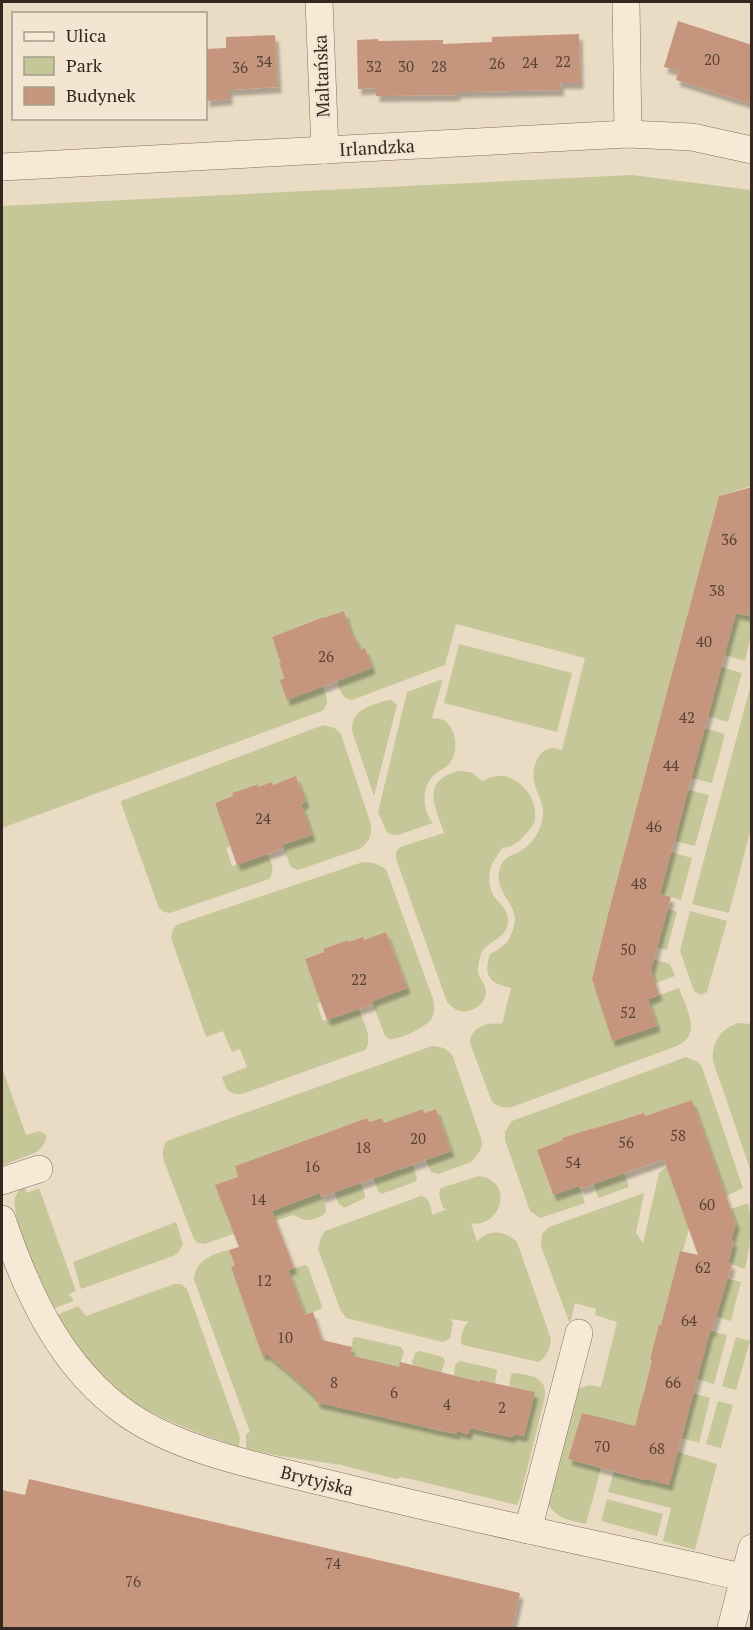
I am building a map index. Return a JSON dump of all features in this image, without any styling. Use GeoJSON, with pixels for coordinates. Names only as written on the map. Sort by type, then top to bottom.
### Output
{"type":"FeatureCollection","features":[{"type":"Feature","properties":{"kind":"street","name":"Maltańska"},"geometry":{"type":"LineString","coordinates":[[319,2],[325,150]]}},
{"type":"Feature","properties":{"kind":"street"},"geometry":{"type":"LineString","coordinates":[[626,2],[628,134]]}},
{"type":"Feature","properties":{"kind":"street","name":"Irlandzka"},"geometry":{"type":"LineString","coordinates":[[2,167],[628,134],[692,137],[752,150]]}},
{"type":"Feature","properties":{"kind":"street"},"geometry":{"type":"LineString","coordinates":[[2,1181],[39,1169]]}},
{"type":"Feature","properties":{"kind":"street","name":"Brytyjska"},"geometry":{"type":"LineString","coordinates":[[2,1219],[42,1316],[65,1353],[97,1389],[127,1414],[158,1432],[242,1463],[528,1530],[748,1577]]}},
{"type":"Feature","properties":{"kind":"street"},"geometry":{"type":"LineString","coordinates":[[528,1530],[579,1333]]}},
{"type":"Feature","properties":{"kind":"street"},"geometry":{"type":"LineString","coordinates":[[731,1629],[748,1577],[752,1548]]}},
{"type":"Feature","properties":{"kind":"green space"},"geometry":{"type":"Polygon","coordinates":[[[632,175],[751,190],[751,486],[719,496],[592,979],[612,1041],[657,1026],[648,999],[679,988],[691,1028],[685,1041],[677,1046],[512,1107],[502,1107],[492,1102],[470,1043],[476,1029],[491,1024],[502,1024],[511,988],[493,981],[487,968],[490,954],[508,941],[515,923],[512,907],[501,888],[499,872],[506,858],[525,848],[539,830],[543,812],[534,780],[534,768],[539,757],[547,749],[562,750],[585,658],[456,624],[445,665],[352,700],[340,691],[337,681],[365,649],[360,650],[354,635],[349,637],[349,627],[344,611],[322,617],[272,637],[284,661],[280,663],[323,687],[327,703],[322,711],[2,828],[2,206],[632,175]]]}},
{"type":"Feature","properties":{"kind":"green space"},"geometry":{"type":"Polygon","coordinates":[[[736,613],[751,617],[751,635],[745,661],[724,655],[736,613]]]}},
{"type":"Feature","properties":{"kind":"green space"},"geometry":{"type":"Polygon","coordinates":[[[459,644],[572,673],[557,732],[444,703],[459,644]]]}},
{"type":"Feature","properties":{"kind":"green space"},"geometry":{"type":"Polygon","coordinates":[[[721,667],[742,673],[728,722],[708,716],[721,667]]]}},
{"type":"Feature","properties":{"kind":"green space"},"geometry":{"type":"Polygon","coordinates":[[[443,679],[432,718],[443,720],[449,725],[454,736],[455,748],[449,764],[434,775],[425,792],[425,806],[433,823],[398,835],[389,834],[378,812],[407,692],[443,679]]]}},
{"type":"Feature","properties":{"kind":"green space"},"geometry":{"type":"Polygon","coordinates":[[[751,684],[751,828],[729,913],[692,904],[751,684]]]}},
{"type":"Feature","properties":{"kind":"green space"},"geometry":{"type":"Polygon","coordinates":[[[392,700],[397,705],[374,796],[352,731],[353,723],[355,717],[363,709],[392,700]]]}},
{"type":"Feature","properties":{"kind":"green space"},"geometry":{"type":"Polygon","coordinates":[[[323,725],[335,728],[341,734],[371,824],[367,842],[359,849],[298,870],[291,867],[282,845],[311,834],[301,804],[305,802],[297,777],[273,785],[272,782],[258,787],[257,784],[232,793],[233,796],[215,803],[230,846],[226,848],[232,866],[268,854],[273,870],[269,879],[170,913],[159,908],[121,801],[323,725]]]}},
{"type":"Feature","properties":{"kind":"green space"},"geometry":{"type":"Polygon","coordinates":[[[704,728],[725,734],[712,783],[691,778],[704,728]]]}},
{"type":"Feature","properties":{"kind":"green space"},"geometry":{"type":"Polygon","coordinates":[[[459,771],[471,772],[482,781],[501,776],[511,778],[524,787],[535,808],[534,823],[529,830],[516,844],[502,848],[492,864],[490,887],[506,912],[508,923],[500,937],[487,946],[480,956],[478,972],[486,989],[483,1002],[472,1010],[464,1011],[456,1010],[447,1002],[396,859],[396,852],[400,847],[444,833],[435,804],[435,788],[439,781],[447,775],[459,771]]]}},
{"type":"Feature","properties":{"kind":"green space"},"geometry":{"type":"Polygon","coordinates":[[[688,790],[709,795],[695,846],[675,841],[688,790]]]}},
{"type":"Feature","properties":{"kind":"green space"},"geometry":{"type":"Polygon","coordinates":[[[671,852],[692,858],[681,900],[660,894],[671,852]]]}},
{"type":"Feature","properties":{"kind":"green space"},"geometry":{"type":"Polygon","coordinates":[[[363,862],[374,863],[386,869],[433,999],[432,1018],[419,1029],[406,1035],[393,1039],[385,1036],[372,1001],[407,988],[401,970],[396,972],[392,959],[396,957],[386,932],[364,940],[349,942],[348,940],[305,959],[321,1002],[317,1004],[323,1021],[359,1009],[368,1036],[365,1050],[242,1094],[231,1092],[226,1088],[222,1077],[247,1067],[240,1049],[232,1052],[223,1031],[206,1037],[171,938],[173,930],[176,925],[363,862]]]}},
{"type":"Feature","properties":{"kind":"green space"},"geometry":{"type":"Polygon","coordinates":[[[657,906],[677,912],[667,950],[646,944],[657,906]]]}},
{"type":"Feature","properties":{"kind":"green space"},"geometry":{"type":"Polygon","coordinates":[[[690,911],[727,921],[707,992],[700,995],[694,991],[680,951],[690,911]]]}},
{"type":"Feature","properties":{"kind":"green space"},"geometry":{"type":"Polygon","coordinates":[[[643,956],[670,964],[675,976],[644,987],[643,956]]]}},
{"type":"Feature","properties":{"kind":"green space"},"geometry":{"type":"Polygon","coordinates":[[[738,1023],[751,1024],[751,1172],[713,1061],[718,1037],[738,1023]]]}},
{"type":"Feature","properties":{"kind":"green space"},"geometry":{"type":"Polygon","coordinates":[[[432,1046],[444,1049],[453,1057],[481,1138],[480,1151],[471,1162],[438,1174],[431,1172],[426,1160],[451,1151],[436,1109],[424,1113],[422,1109],[394,1120],[385,1127],[381,1118],[369,1122],[367,1118],[235,1166],[238,1177],[216,1186],[231,1228],[245,1230],[204,1244],[197,1243],[164,1161],[163,1151],[167,1141],[432,1046]]]}},
{"type":"Feature","properties":{"kind":"green space"},"geometry":{"type":"Polygon","coordinates":[[[686,1057],[698,1062],[702,1067],[743,1188],[726,1196],[692,1100],[645,1116],[644,1114],[592,1128],[537,1150],[552,1195],[579,1186],[585,1203],[540,1218],[530,1211],[505,1140],[505,1132],[512,1121],[686,1057]]]}},
{"type":"Feature","properties":{"kind":"green space"},"geometry":{"type":"Polygon","coordinates":[[[2,1068],[26,1135],[40,1131],[46,1135],[44,1144],[37,1152],[3,1165],[2,1164],[2,1068]]]}},
{"type":"Feature","properties":{"kind":"green space"},"geometry":{"type":"Polygon","coordinates":[[[397,1160],[400,1170],[413,1165],[417,1179],[415,1182],[381,1194],[371,1170],[397,1160]]]}},
{"type":"Feature","properties":{"kind":"green space"},"geometry":{"type":"Polygon","coordinates":[[[667,1166],[689,1229],[683,1251],[680,1251],[661,1325],[659,1324],[650,1359],[652,1360],[644,1389],[638,1427],[582,1414],[568,1459],[601,1468],[586,1524],[575,1522],[560,1516],[548,1504],[578,1389],[589,1385],[601,1387],[617,1322],[595,1315],[596,1309],[575,1303],[570,1324],[541,1246],[542,1234],[549,1227],[644,1193],[636,1233],[643,1243],[659,1173],[667,1166]]]}},
{"type":"Feature","properties":{"kind":"green space"},"geometry":{"type":"Polygon","coordinates":[[[623,1170],[629,1187],[598,1198],[593,1181],[623,1170]]]}},
{"type":"Feature","properties":{"kind":"green space"},"geometry":{"type":"Polygon","coordinates":[[[358,1175],[365,1198],[344,1208],[338,1203],[332,1184],[358,1175]]]}},
{"type":"Feature","properties":{"kind":"green space"},"geometry":{"type":"Polygon","coordinates":[[[479,1176],[490,1180],[497,1186],[500,1204],[490,1219],[481,1223],[471,1223],[477,1242],[486,1235],[502,1233],[517,1242],[551,1339],[548,1352],[539,1362],[463,1345],[462,1334],[469,1322],[451,1319],[453,1323],[450,1338],[442,1342],[346,1318],[340,1309],[318,1249],[325,1231],[421,1196],[428,1201],[432,1215],[447,1209],[443,1208],[440,1200],[441,1188],[479,1176]]]}},
{"type":"Feature","properties":{"kind":"green space"},"geometry":{"type":"Polygon","coordinates":[[[24,1186],[27,1193],[39,1188],[76,1291],[69,1294],[74,1301],[55,1308],[36,1270],[18,1221],[15,1198],[24,1186]]]}},
{"type":"Feature","properties":{"kind":"green space"},"geometry":{"type":"Polygon","coordinates":[[[318,1189],[326,1208],[322,1215],[307,1220],[293,1215],[276,1221],[272,1211],[318,1189]]]}},
{"type":"Feature","properties":{"kind":"green space"},"geometry":{"type":"Polygon","coordinates":[[[748,1203],[750,1236],[745,1269],[728,1263],[736,1224],[731,1209],[748,1203]]]}},
{"type":"Feature","properties":{"kind":"green space"},"geometry":{"type":"Polygon","coordinates":[[[176,1222],[183,1244],[178,1253],[81,1289],[73,1262],[176,1222]]]}},
{"type":"Feature","properties":{"kind":"green space"},"geometry":{"type":"Polygon","coordinates":[[[229,1250],[235,1265],[231,1267],[262,1355],[272,1352],[275,1361],[309,1390],[317,1392],[316,1402],[403,1422],[426,1424],[426,1428],[455,1434],[457,1431],[468,1434],[471,1424],[482,1431],[511,1437],[513,1434],[524,1436],[534,1392],[509,1386],[511,1375],[513,1373],[525,1375],[540,1380],[545,1389],[545,1396],[517,1505],[402,1477],[396,1479],[341,1465],[246,1449],[246,1434],[250,1432],[194,1280],[201,1263],[217,1253],[229,1250]]]}},
{"type":"Feature","properties":{"kind":"green space"},"geometry":{"type":"Polygon","coordinates":[[[305,1265],[308,1267],[322,1306],[321,1309],[305,1315],[288,1270],[305,1265]]]}},
{"type":"Feature","properties":{"kind":"green space"},"geometry":{"type":"Polygon","coordinates":[[[724,1278],[741,1282],[731,1321],[714,1316],[724,1278]]]}},
{"type":"Feature","properties":{"kind":"green space"},"geometry":{"type":"Polygon","coordinates":[[[174,1284],[181,1284],[187,1289],[240,1437],[239,1447],[155,1414],[110,1385],[95,1369],[57,1315],[78,1306],[86,1316],[174,1284]]]}},
{"type":"Feature","properties":{"kind":"green space"},"geometry":{"type":"Polygon","coordinates":[[[710,1331],[727,1335],[714,1384],[697,1379],[710,1331]]]}},
{"type":"Feature","properties":{"kind":"green space"},"geometry":{"type":"Polygon","coordinates":[[[736,1337],[750,1341],[736,1390],[722,1386],[736,1337]]]}},
{"type":"Feature","properties":{"kind":"green space"},"geometry":{"type":"Polygon","coordinates":[[[353,1338],[401,1347],[404,1352],[398,1370],[350,1355],[353,1338]]]}},
{"type":"Feature","properties":{"kind":"green space"},"geometry":{"type":"Polygon","coordinates":[[[420,1351],[443,1357],[445,1361],[439,1380],[412,1363],[415,1353],[420,1351]]]}},
{"type":"Feature","properties":{"kind":"green space"},"geometry":{"type":"Polygon","coordinates":[[[460,1361],[496,1369],[495,1383],[480,1380],[478,1389],[453,1383],[455,1365],[460,1361]]]}},
{"type":"Feature","properties":{"kind":"green space"},"geometry":{"type":"Polygon","coordinates":[[[693,1393],[710,1398],[699,1443],[682,1438],[693,1393]]]}},
{"type":"Feature","properties":{"kind":"green space"},"geometry":{"type":"Polygon","coordinates":[[[718,1401],[733,1405],[721,1448],[706,1444],[718,1401]]]}},
{"type":"Feature","properties":{"kind":"green space"},"geometry":{"type":"Polygon","coordinates":[[[678,1452],[717,1464],[695,1550],[663,1541],[671,1508],[608,1492],[614,1472],[645,1480],[678,1452]]]}},
{"type":"Feature","properties":{"kind":"green space"},"geometry":{"type":"Polygon","coordinates":[[[607,1499],[663,1514],[657,1536],[601,1521],[607,1499]]]}},
{"type":"Feature","properties":{"kind":"building"},"geometry":{"type":"Polygon","coordinates":[[[678,21],[752,45],[752,104],[676,80],[679,71],[664,67],[678,21]]]}},
{"type":"Feature","properties":{"kind":"building"},"geometry":{"type":"Polygon","coordinates":[[[579,34],[580,83],[560,83],[561,90],[376,96],[376,88],[358,89],[357,40],[443,40],[443,44],[492,42],[492,37],[579,34]]]}},
{"type":"Feature","properties":{"kind":"building"},"geometry":{"type":"Polygon","coordinates":[[[275,35],[278,87],[229,90],[229,99],[207,101],[207,49],[226,48],[226,37],[275,35]]]}},
{"type":"Feature","properties":{"kind":"building"},"geometry":{"type":"Polygon","coordinates":[[[752,487],[752,602],[747,616],[736,613],[660,894],[671,897],[651,970],[659,995],[648,999],[657,1026],[612,1041],[592,979],[608,914],[719,496],[752,487]]]}},
{"type":"Feature","properties":{"kind":"building"},"geometry":{"type":"Polygon","coordinates":[[[344,611],[352,636],[354,635],[360,650],[365,648],[372,668],[287,700],[280,680],[285,678],[272,637],[344,611]]]}},
{"type":"Feature","properties":{"kind":"building"},"geometry":{"type":"Polygon","coordinates":[[[296,776],[306,802],[301,804],[312,835],[282,845],[283,848],[237,865],[215,803],[233,796],[232,793],[258,784],[258,787],[272,782],[273,785],[296,776]]]}},
{"type":"Feature","properties":{"kind":"building"},"geometry":{"type":"Polygon","coordinates":[[[386,932],[407,988],[372,1001],[373,1004],[327,1020],[305,959],[324,952],[323,949],[348,940],[349,942],[363,937],[364,940],[386,932]]]}},
{"type":"Feature","properties":{"kind":"building"},"geometry":{"type":"Polygon","coordinates":[[[692,1100],[736,1224],[728,1263],[732,1264],[712,1331],[710,1331],[669,1485],[568,1459],[582,1413],[635,1426],[659,1324],[661,1325],[680,1251],[698,1255],[664,1159],[580,1189],[579,1186],[553,1195],[537,1150],[563,1140],[562,1138],[593,1128],[644,1113],[645,1116],[692,1100]]]}},
{"type":"Feature","properties":{"kind":"building"},"geometry":{"type":"Polygon","coordinates":[[[423,1109],[424,1113],[436,1109],[451,1151],[321,1197],[320,1193],[272,1211],[294,1268],[288,1270],[305,1315],[313,1312],[322,1340],[352,1347],[350,1355],[399,1367],[400,1362],[480,1382],[480,1380],[535,1392],[524,1436],[513,1434],[512,1437],[470,1428],[468,1434],[457,1431],[456,1434],[316,1402],[316,1397],[292,1375],[267,1354],[262,1355],[231,1267],[235,1265],[229,1250],[239,1247],[215,1185],[238,1177],[235,1166],[367,1118],[369,1122],[382,1118],[384,1123],[423,1109]]]}},
{"type":"Feature","properties":{"kind":"building"},"geometry":{"type":"Polygon","coordinates":[[[29,1479],[520,1593],[512,1629],[2,1629],[2,1490],[25,1495],[29,1479]]]}}]}
